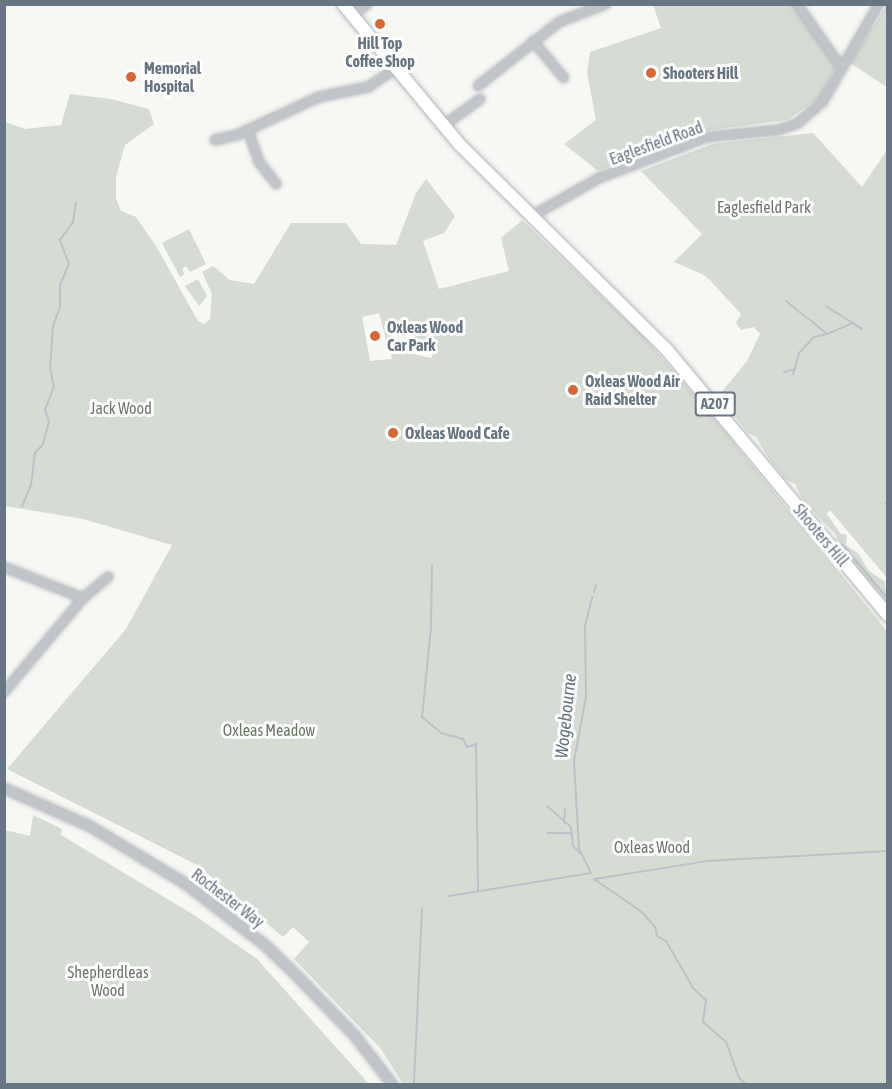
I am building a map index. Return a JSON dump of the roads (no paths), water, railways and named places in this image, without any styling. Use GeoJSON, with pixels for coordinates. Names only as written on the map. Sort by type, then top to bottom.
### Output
{"type":"FeatureCollection","features":[{"type":"Feature","properties":{"kind":"main road","name":"Shooters Hill"},"geometry":{"type":"LineString","coordinates":[[343,4],[442,126],[667,350],[888,615]]}},
{"type":"Feature","properties":{"kind":"street"},"geometry":{"type":"LineString","coordinates":[[352,16],[367,4]]}},
{"type":"Feature","properties":{"kind":"street"},"geometry":{"type":"LineString","coordinates":[[478,87],[533,41],[567,18],[606,4]]}},
{"type":"Feature","properties":{"kind":"street"},"geometry":{"type":"LineString","coordinates":[[798,4],[841,67]]}},
{"type":"Feature","properties":{"kind":"street","name":"Eaglesfield Road"},"geometry":{"type":"LineString","coordinates":[[532,216],[599,178],[707,137],[778,130],[798,123],[823,101],[879,4]]}},
{"type":"Feature","properties":{"kind":"street"},"geometry":{"type":"LineString","coordinates":[[533,41],[564,78]]}},
{"type":"Feature","properties":{"kind":"street"},"geometry":{"type":"LineString","coordinates":[[215,140],[248,130],[320,97],[368,87],[395,69]]}},
{"type":"Feature","properties":{"kind":"street"},"geometry":{"type":"LineString","coordinates":[[442,126],[480,99]]}},
{"type":"Feature","properties":{"kind":"street"},"geometry":{"type":"LineString","coordinates":[[248,130],[259,162],[276,184]]}},
{"type":"Feature","properties":{"kind":"street"},"geometry":{"type":"LineString","coordinates":[[4,567],[83,598]]}},
{"type":"Feature","properties":{"kind":"street"},"geometry":{"type":"LineString","coordinates":[[4,692],[83,598],[108,577]]}},
{"type":"Feature","properties":{"kind":"street"},"geometry":{"type":"LineString","coordinates":[[4,675],[15,680]]}},
{"type":"Feature","properties":{"kind":"street","name":"Rochester Way"},"geometry":{"type":"LineString","coordinates":[[4,788],[88,825],[195,890],[297,976],[354,1035],[392,1084]]}},
{"type":"Feature","properties":{"kind":"waterway"},"geometry":{"type":"LineString","coordinates":[[22,506],[31,485],[35,453],[43,444],[49,422],[45,410],[54,387],[50,368],[53,326],[60,307],[60,285],[69,264],[60,240],[73,222],[76,203]]}},
{"type":"Feature","properties":{"kind":"waterway"},"geometry":{"type":"LineString","coordinates":[[786,301],[807,318]]}},
{"type":"Feature","properties":{"kind":"waterway"},"geometry":{"type":"LineString","coordinates":[[826,306],[862,329]]}},
{"type":"Feature","properties":{"kind":"waterway"},"geometry":{"type":"LineString","coordinates":[[809,319],[827,334],[851,324]]}},
{"type":"Feature","properties":{"kind":"waterway"},"geometry":{"type":"LineString","coordinates":[[793,374],[799,353],[814,337],[827,334]]}},
{"type":"Feature","properties":{"kind":"waterway"},"geometry":{"type":"LineString","coordinates":[[784,372],[795,369]]}},
{"type":"Feature","properties":{"kind":"waterway"},"geometry":{"type":"LineString","coordinates":[[842,544],[888,599]]}},
{"type":"Feature","properties":{"kind":"waterway"},"geometry":{"type":"LineString","coordinates":[[432,565],[431,627],[422,717],[441,733],[463,739],[467,747],[476,744],[478,891]]}},
{"type":"Feature","properties":{"kind":"waterway","name":"Wogebourne"},"geometry":{"type":"LineString","coordinates":[[594,592],[596,585]]}},
{"type":"Feature","properties":{"kind":"waterway","name":"Wogebourne"},"geometry":{"type":"LineString","coordinates":[[591,873],[579,848],[574,761],[586,697],[585,626],[592,597]]}},
{"type":"Feature","properties":{"kind":"waterway"},"geometry":{"type":"LineString","coordinates":[[547,806],[571,827],[573,846],[580,853]]}},
{"type":"Feature","properties":{"kind":"waterway"},"geometry":{"type":"LineString","coordinates":[[564,823],[565,808]]}},
{"type":"Feature","properties":{"kind":"waterway"},"geometry":{"type":"LineString","coordinates":[[548,833],[571,833]]}},
{"type":"Feature","properties":{"kind":"waterway"},"geometry":{"type":"LineString","coordinates":[[595,879],[707,861],[888,851]]}},
{"type":"Feature","properties":{"kind":"waterway"},"geometry":{"type":"LineString","coordinates":[[449,896],[591,873]]}},
{"type":"Feature","properties":{"kind":"waterway","name":"Wogebourne"},"geometry":{"type":"LineString","coordinates":[[594,879],[642,912],[655,927],[657,936],[666,941],[693,988],[706,1000],[703,1022],[726,1042],[739,1078],[746,1084]]}},
{"type":"Feature","properties":{"kind":"waterway"},"geometry":{"type":"LineString","coordinates":[[414,1084],[422,908]]}},
{"type":"Feature","properties":{"kind":"place","name":"Hill Top Coffee Shop"},"geometry":{"type":"Point","coordinates":[380,24]}},
{"type":"Feature","properties":{"kind":"place","name":"Shooters Hill"},"geometry":{"type":"Point","coordinates":[651,73]}},
{"type":"Feature","properties":{"kind":"place","name":"Memorial Hospital"},"geometry":{"type":"Point","coordinates":[131,77]}},
{"type":"Feature","properties":{"kind":"place","name":"Oxleas Wood Car Park"},"geometry":{"type":"Point","coordinates":[375,336]}},
{"type":"Feature","properties":{"kind":"place","name":"Oxleas Wood Air Raid Shelter"},"geometry":{"type":"Point","coordinates":[573,390]}},
{"type":"Feature","properties":{"kind":"place","name":"Oxleas Wood Cafe"},"geometry":{"type":"Point","coordinates":[393,433]}},
{"type":"Feature","properties":{"kind":"park label","name":"Eaglesfield Park"},"geometry":{"type":"Point","coordinates":[764,207]}},
{"type":"Feature","properties":{"kind":"park label","name":"Jack Wood"},"geometry":{"type":"Point","coordinates":[121,408]}},
{"type":"Feature","properties":{"kind":"park label","name":"Oxleas Meadow"},"geometry":{"type":"Point","coordinates":[269,730]}},
{"type":"Feature","properties":{"kind":"park label","name":"Oxleas Wood"},"geometry":{"type":"Point","coordinates":[652,847]}},
{"type":"Feature","properties":{"kind":"park label","name":"Shepherdleas Wood"},"geometry":{"type":"Point","coordinates":[108,981]}}]}
